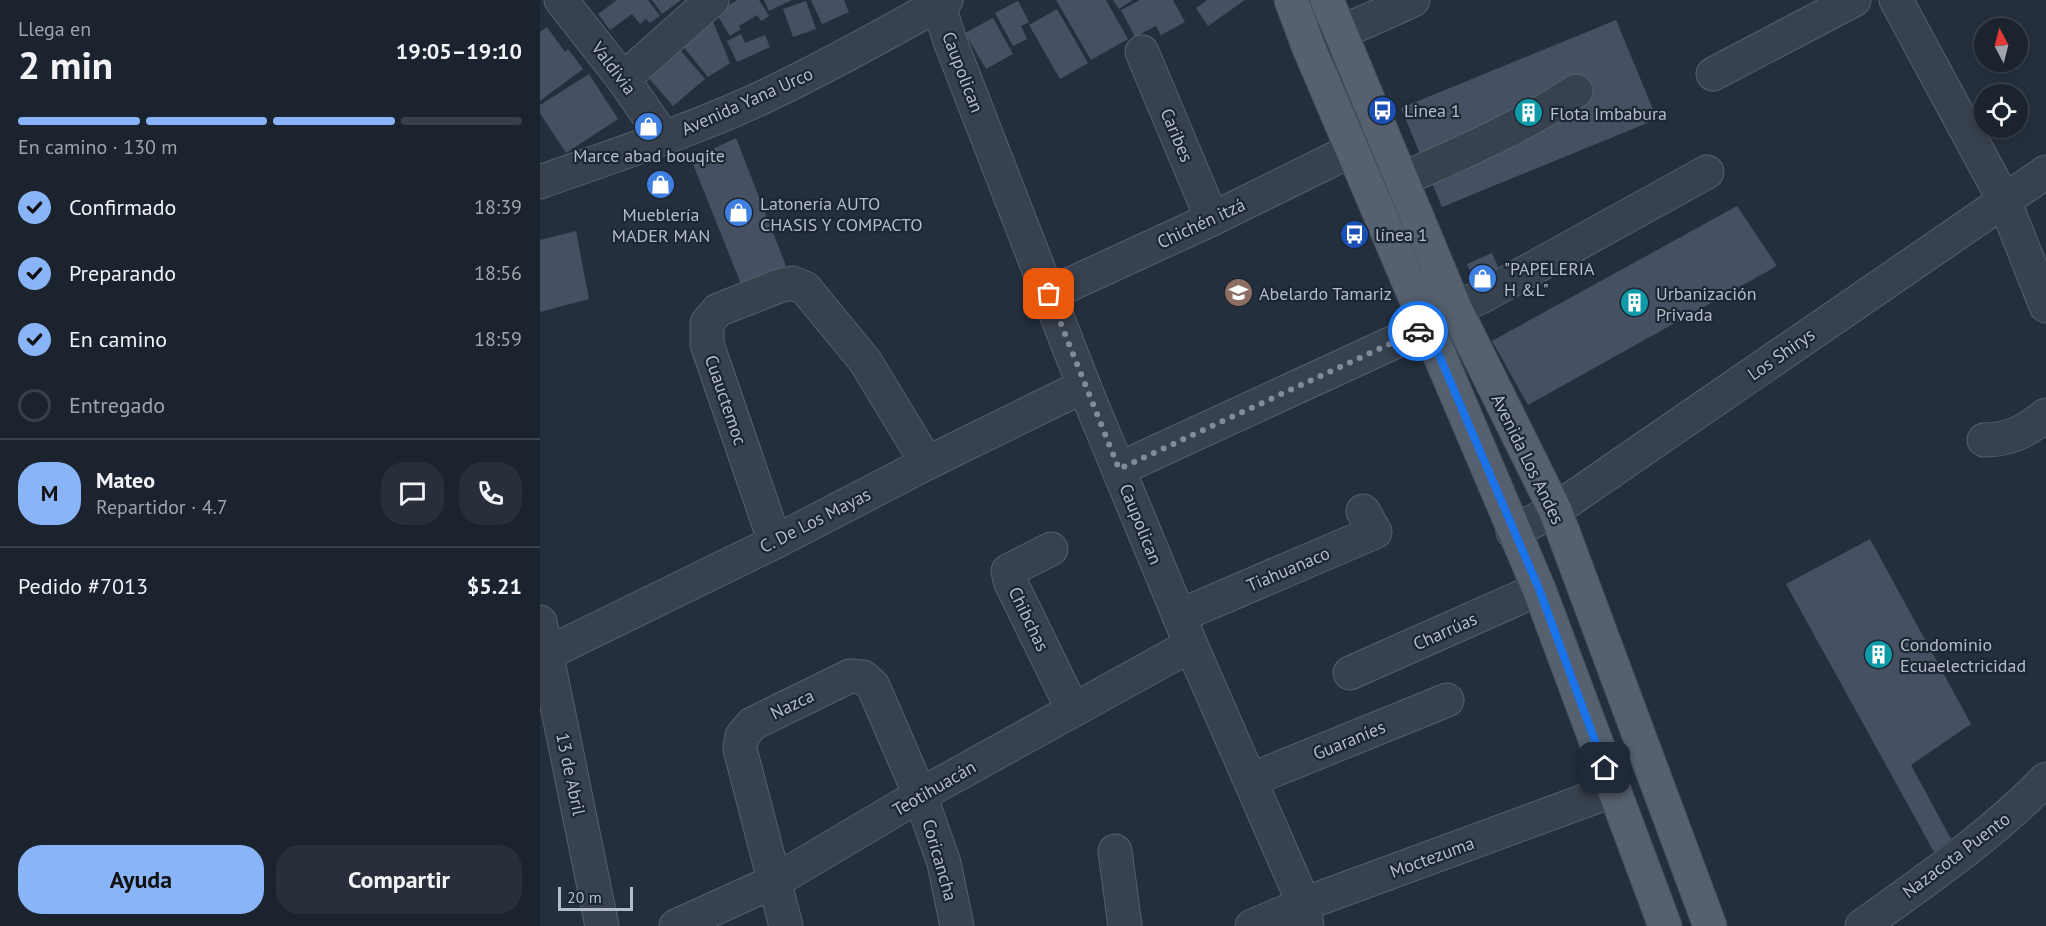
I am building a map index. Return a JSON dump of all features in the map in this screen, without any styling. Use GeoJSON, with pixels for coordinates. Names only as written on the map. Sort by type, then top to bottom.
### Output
{"type":"FeatureCollection","features":[{"type":"Feature","properties":{"kind":"main road"},"geometry":{"type":"LineString","coordinates":[[1291,0],[1309,48],[1539,589],[1665,926]]}},
{"type":"Feature","properties":{"kind":"main road","name":"Avenida Los Andes"},"geometry":{"type":"LineString","coordinates":[[1327,0],[1455,308],[1555,510],[1710,926]]}},
{"type":"Feature","properties":{"kind":"street","name":"Valdivia"},"geometry":{"type":"LineString","coordinates":[[561,0],[623,79],[664,138]]}},
{"type":"Feature","properties":{"kind":"street"},"geometry":{"type":"LineString","coordinates":[[623,79],[712,0]]}},
{"type":"Feature","properties":{"kind":"street"},"geometry":{"type":"LineString","coordinates":[[1309,48],[1339,32],[1413,0]]}},
{"type":"Feature","properties":{"kind":"street"},"geometry":{"type":"LineString","coordinates":[[1713,74],[1854,0]]}},
{"type":"Feature","properties":{"kind":"street","name":"Avenida Yana Urco"},"geometry":{"type":"LineString","coordinates":[[540,182],[664,138],[756,100],[848,54],[941,1]]}},
{"type":"Feature","properties":{"kind":"street","name":"Caupolican"},"geometry":{"type":"LineString","coordinates":[[941,1],[950,41],[1084,386],[1306,915]]}},
{"type":"Feature","properties":{"kind":"street"},"geometry":{"type":"LineString","coordinates":[[1901,2],[2004,200],[2046,306]]}},
{"type":"Feature","properties":{"kind":"street","name":"Caribes"},"geometry":{"type":"LineString","coordinates":[[1142,52],[1212,219]]}},
{"type":"Feature","properties":{"kind":"street"},"geometry":{"type":"LineString","coordinates":[[1403,179],[1487,142],[1543,113],[1576,91]]}},
{"type":"Feature","properties":{"kind":"street","name":"Chichén itzá"},"geometry":{"type":"LineString","coordinates":[[1049,294],[1212,219],[1352,150]]}},
{"type":"Feature","properties":{"kind":"street"},"geometry":{"type":"LineString","coordinates":[[1455,308],[1481,297],[1707,172]]}},
{"type":"Feature","properties":{"kind":"street","name":"Los Shirys"},"geometry":{"type":"LineString","coordinates":[[1514,532],[1555,510],[2046,172]]}},
{"type":"Feature","properties":{"kind":"street","name":"Cuauctemoc"},"geometry":{"type":"LineString","coordinates":[[776,542],[707,344],[707,323],[718,310],[779,286],[792,283],[805,288],[865,361],[927,463]]}},
{"type":"Feature","properties":{"kind":"street"},"geometry":{"type":"LineString","coordinates":[[1119,469],[1427,327]]}},
{"type":"Feature","properties":{"kind":"street","name":"C. De Los Mayas"},"geometry":{"type":"LineString","coordinates":[[543,646],[776,542],[927,463],[1084,386]]}},
{"type":"Feature","properties":{"kind":"street"},"geometry":{"type":"LineString","coordinates":[[1984,440],[1997,440],[2026,431],[2046,415]]}},
{"type":"Feature","properties":{"kind":"street","name":"Tiahuanaco"},"geometry":{"type":"LineString","coordinates":[[1185,631],[1375,532],[1364,511]]}},
{"type":"Feature","properties":{"kind":"street","name":"Chibchas"},"geometry":{"type":"LineString","coordinates":[[1051,549],[1008,571],[1010,581],[1073,710]]}},
{"type":"Feature","properties":{"kind":"street","name":"Charrúas"},"geometry":{"type":"LineString","coordinates":[[1350,673],[1539,589]]}},
{"type":"Feature","properties":{"kind":"street","name":"13 de Abril"},"geometry":{"type":"LineString","coordinates":[[540,622],[543,646],[602,926]]}},
{"type":"Feature","properties":{"kind":"street","name":"Teotihuacán"},"geometry":{"type":"LineString","coordinates":[[676,926],[774,881],[920,795],[1073,710],[1185,631]]}},
{"type":"Feature","properties":{"kind":"street","name":"Nazca"},"geometry":{"type":"LineString","coordinates":[[786,926],[740,749],[742,736],[752,724],[850,676],[863,677],[873,686],[920,795]]}},
{"type":"Feature","properties":{"kind":"street","name":"Guaraníes"},"geometry":{"type":"LineString","coordinates":[[1250,780],[1447,700]]}},
{"type":"Feature","properties":{"kind":"street","name":"Nazacota Puento"},"geometry":{"type":"LineString","coordinates":[[1862,926],[1983,838],[2021,805],[2046,779]]}},
{"type":"Feature","properties":{"kind":"street","name":"Moctezuma"},"geometry":{"type":"LineString","coordinates":[[1252,926],[1306,915],[1614,790]]}},
{"type":"Feature","properties":{"kind":"street","name":"Coricancha"},"geometry":{"type":"LineString","coordinates":[[920,795],[944,862],[957,926]]}},
{"type":"Feature","properties":{"kind":"street"},"geometry":{"type":"LineString","coordinates":[[1114,851],[1125,926]]}},
{"type":"Feature","properties":{"kind":"building"},"geometry":{"type":"Polygon","coordinates":[[[617,0],[648,0],[660,16],[650,23],[646,19],[640,24],[632,14],[610,30],[598,14],[617,0]]]}},
{"type":"Feature","properties":{"kind":"building"},"geometry":{"type":"Polygon","coordinates":[[[652,0],[681,0],[662,14],[652,0]]]}},
{"type":"Feature","properties":{"kind":"building"},"geometry":{"type":"Polygon","coordinates":[[[737,0],[759,0],[769,16],[761,21],[757,15],[739,26],[741,29],[730,36],[716,13],[737,0]]]}},
{"type":"Feature","properties":{"kind":"building"},"geometry":{"type":"Polygon","coordinates":[[[764,0],[792,0],[769,11],[764,0]]]}},
{"type":"Feature","properties":{"kind":"building"},"geometry":{"type":"Polygon","coordinates":[[[811,0],[844,0],[849,12],[822,24],[811,0]]]}},
{"type":"Feature","properties":{"kind":"building"},"geometry":{"type":"Polygon","coordinates":[[[1056,0],[1106,0],[1128,39],[1091,60],[1056,0]]]}},
{"type":"Feature","properties":{"kind":"building"},"geometry":{"type":"Polygon","coordinates":[[[1113,0],[1133,0],[1119,9],[1113,0]]]}},
{"type":"Feature","properties":{"kind":"building"},"geometry":{"type":"Polygon","coordinates":[[[1140,0],[1173,0],[1185,22],[1161,35],[1156,26],[1135,37],[1121,10],[1140,0]]]}},
{"type":"Feature","properties":{"kind":"building"},"geometry":{"type":"Polygon","coordinates":[[[1207,0],[1245,0],[1208,26],[1196,8],[1207,0]]]}},
{"type":"Feature","properties":{"kind":"building"},"geometry":{"type":"Polygon","coordinates":[[[806,1],[816,29],[793,37],[783,9],[806,1]]]}},
{"type":"Feature","properties":{"kind":"building"},"geometry":{"type":"Polygon","coordinates":[[[1018,1],[1029,22],[1021,26],[1027,39],[1013,46],[995,13],[1018,1]]]}},
{"type":"Feature","properties":{"kind":"building"},"geometry":{"type":"Polygon","coordinates":[[[1057,9],[1088,63],[1060,79],[1029,25],[1057,9]]]}},
{"type":"Feature","properties":{"kind":"building"},"geometry":{"type":"Polygon","coordinates":[[[711,17],[730,63],[708,77],[682,45],[711,17]]]}},
{"type":"Feature","properties":{"kind":"building"},"geometry":{"type":"Polygon","coordinates":[[[993,18],[1013,54],[986,69],[965,33],[993,18]]]}},
{"type":"Feature","properties":{"kind":"building","name":"Flota Imbabura"},"geometry":{"type":"Polygon","coordinates":[[[1616,20],[1657,119],[1442,207],[1401,108],[1616,20]]]}},
{"type":"Feature","properties":{"kind":"building"},"geometry":{"type":"Polygon","coordinates":[[[547,27],[565,52],[568,49],[583,69],[540,101],[540,32],[547,27]]]}},
{"type":"Feature","properties":{"kind":"building"},"geometry":{"type":"Polygon","coordinates":[[[741,34],[745,43],[765,35],[770,47],[737,62],[727,41],[741,34]]]}},
{"type":"Feature","properties":{"kind":"building"},"geometry":{"type":"Polygon","coordinates":[[[680,50],[705,79],[673,106],[648,77],[680,50]]]}},
{"type":"Feature","properties":{"kind":"building"},"geometry":{"type":"Polygon","coordinates":[[[589,74],[618,119],[566,153],[540,113],[540,105],[589,74]]]}},
{"type":"Feature","properties":{"kind":"building","name":"Latonería AUTO CHASIS Y COMPACTO"},"geometry":{"type":"Polygon","coordinates":[[[736,138],[786,266],[741,284],[691,159],[736,138]]]}},
{"type":"Feature","properties":{"kind":"building","name":"Urbanización Privada"},"geometry":{"type":"Polygon","coordinates":[[[1737,206],[1777,266],[1528,405],[1492,341],[1737,206]]]}},
{"type":"Feature","properties":{"kind":"building"},"geometry":{"type":"Polygon","coordinates":[[[576,231],[589,299],[540,312],[540,240],[576,231]]]}},
{"type":"Feature","properties":{"kind":"building"},"geometry":{"type":"Polygon","coordinates":[[[1492,253],[1503,278],[1478,289],[1467,264],[1492,253]]]}},
{"type":"Feature","properties":{"kind":"building","name":"Condominio Ecuaelectricidad"},"geometry":{"type":"Polygon","coordinates":[[[1870,539],[1971,724],[1911,765],[1951,839],[1934,852],[1786,584],[1870,539]]]}},
{"type":"Feature","properties":{"kind":"way so far"},"geometry":{"type":"LineString","coordinates":[[1049,294],[1119,469],[1418,331]]}},
{"type":"Feature","properties":{"kind":"place","name":"Linea 1"},"geometry":{"type":"Point","coordinates":[1383,110]}},
{"type":"Feature","properties":{"kind":"place","name":"Flota Imbabura"},"geometry":{"type":"Point","coordinates":[1529,113]}},
{"type":"Feature","properties":{"kind":"place","name":"Marce abad bouqite"},"geometry":{"type":"Point","coordinates":[649,126]}},
{"type":"Feature","properties":{"kind":"place","name":"Mueblería MADER MAN"},"geometry":{"type":"Point","coordinates":[661,185]}},
{"type":"Feature","properties":{"kind":"place","name":"Latonería AUTO CHASIS Y COMPACTO"},"geometry":{"type":"Point","coordinates":[739,213]}},
{"type":"Feature","properties":{"kind":"place","name":"línea 1"},"geometry":{"type":"Point","coordinates":[1354,234]}},
{"type":"Feature","properties":{"kind":"place","name":"\"PAPELERIA H &L\""},"geometry":{"type":"Point","coordinates":[1483,278]}},
{"type":"Feature","properties":{"kind":"place","name":"Abelardo Tamariz"},"geometry":{"type":"Point","coordinates":[1238,293]}},
{"type":"Feature","properties":{"kind":"place","name":"Urbanización Privada"},"geometry":{"type":"Point","coordinates":[1635,303]}},
{"type":"Feature","properties":{"kind":"place","name":"Condominio Ecuaelectricidad"},"geometry":{"type":"Point","coordinates":[1879,654]}},
{"type":"Feature","properties":{"kind":"route"},"geometry":{"type":"LineString","coordinates":[[1418,331],[1427,327],[1539,589],[1605,768]]}}]}
